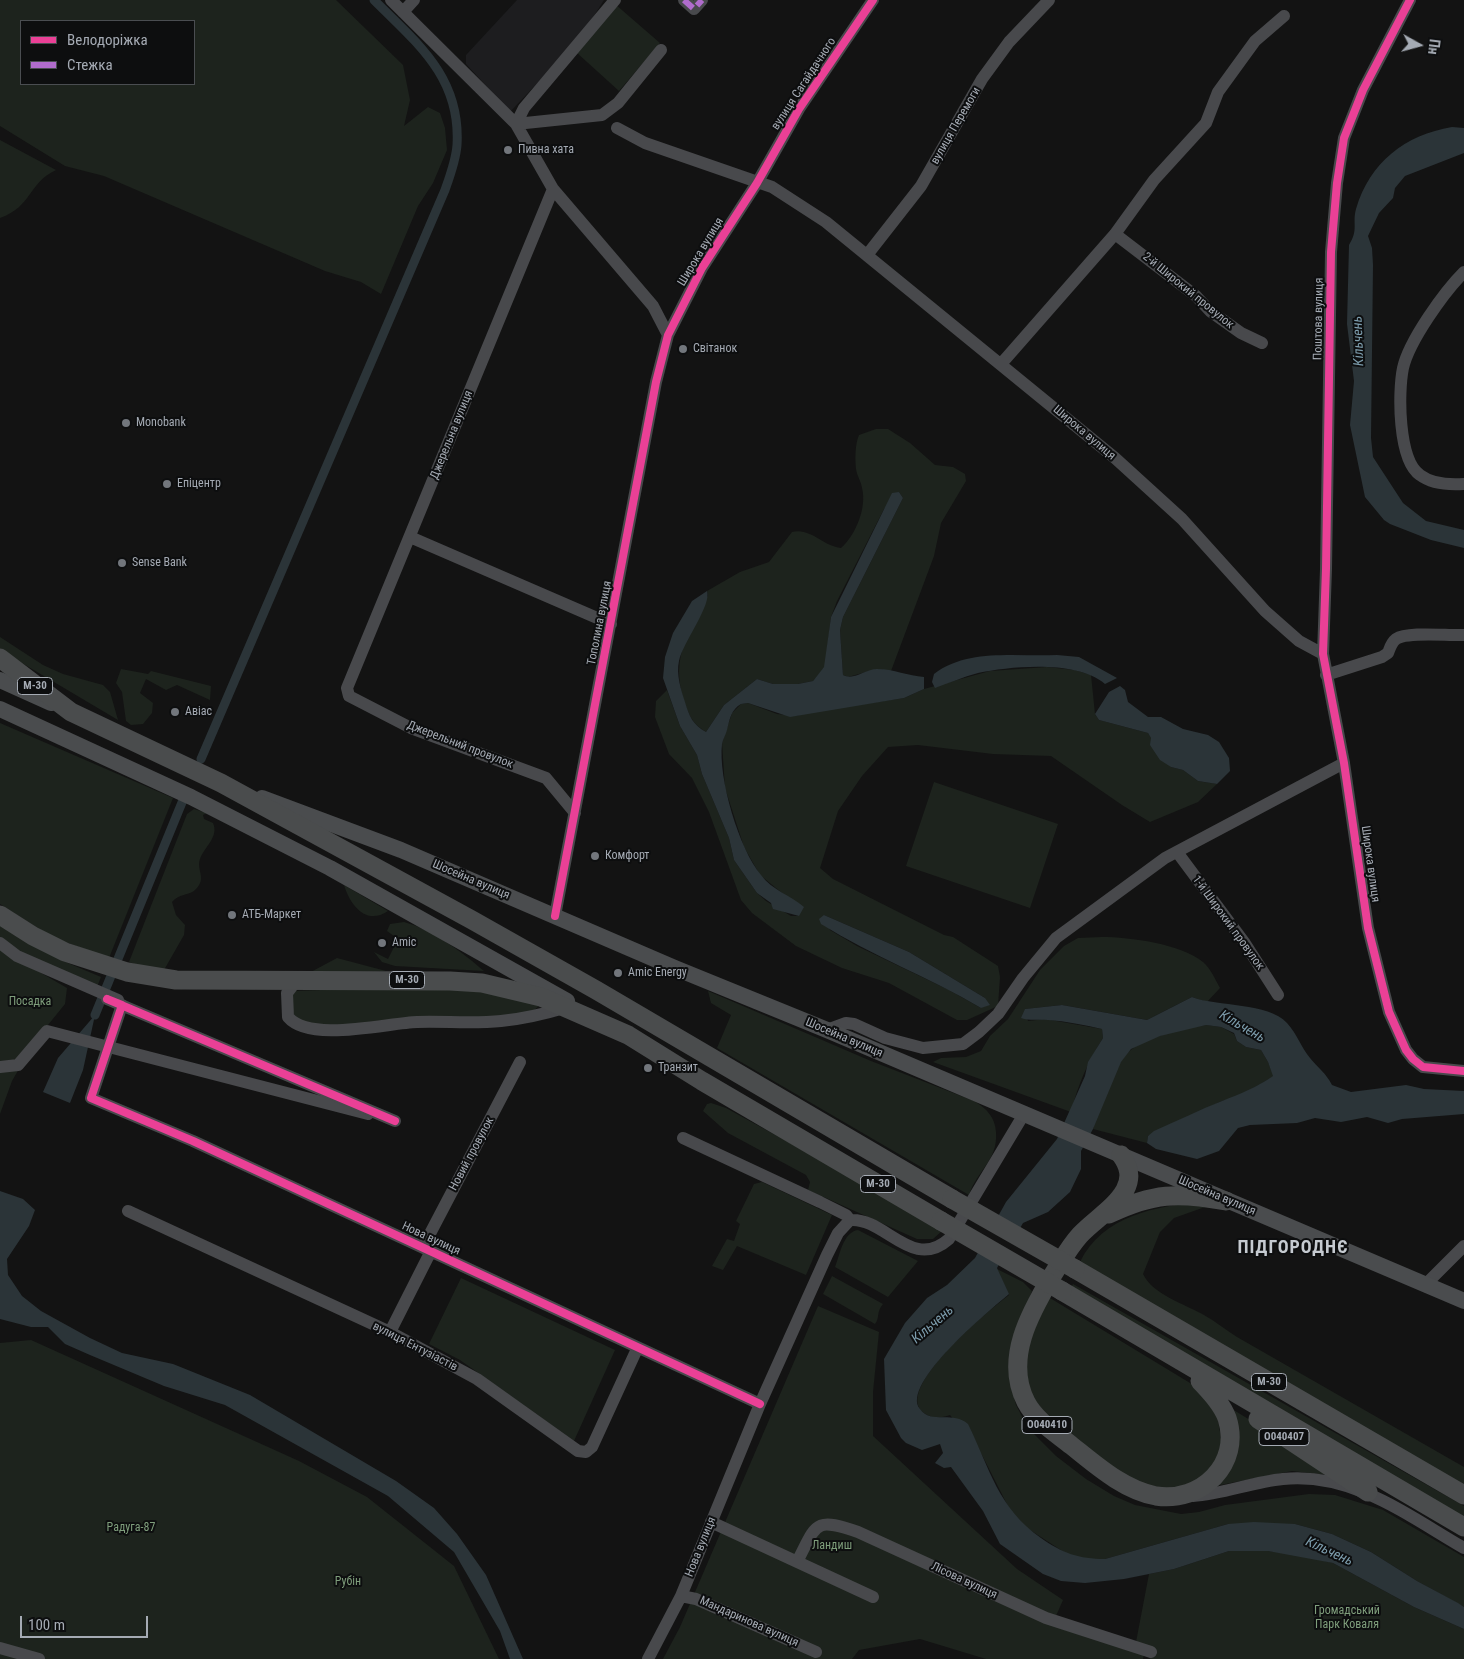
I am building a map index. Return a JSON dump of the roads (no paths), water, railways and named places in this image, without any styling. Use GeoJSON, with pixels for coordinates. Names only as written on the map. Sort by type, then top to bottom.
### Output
{"type":"FeatureCollection","features":[{"type":"Feature","properties":{"kind":"highway","name":"М-30"},"geometry":{"type":"LineString","coordinates":[[0,658],[71,712],[221,783],[596,990],[952,1199],[1464,1495]]}},
{"type":"Feature","properties":{"kind":"highway","name":"М-30"},"geometry":{"type":"LineString","coordinates":[[0,915],[33,936],[65,952],[127,972],[183,981],[297,980],[482,983],[541,997],[628,1035],[702,1081],[1464,1527]]}},
{"type":"Feature","properties":{"kind":"highway","name":"О040410"},"geometry":{"type":"LineString","coordinates":[[1113,1151],[1129,1168],[1128,1184],[1118,1199],[1069,1248],[1028,1320],[1018,1359],[1021,1392],[1036,1416],[1105,1471],[1136,1490],[1148,1494],[1180,1496],[1200,1490],[1214,1479],[1222,1467],[1229,1446],[1229,1428],[1223,1408],[1200,1381],[1150,1342]]}},
{"type":"Feature","properties":{"kind":"highway","name":"О040410"},"geometry":{"type":"LineString","coordinates":[[1089,1226],[1139,1200],[1162,1195],[1188,1194],[1226,1201]]}},
{"type":"Feature","properties":{"kind":"highway","name":"О040407"},"geometry":{"type":"LineString","coordinates":[[1200,1381],[1368,1492]]}},
{"type":"Feature","properties":{"kind":"main road"},"geometry":{"type":"LineString","coordinates":[[0,680],[71,712]]}},
{"type":"Feature","properties":{"kind":"main road"},"geometry":{"type":"LineString","coordinates":[[0,709],[191,797],[330,868],[628,1035]]}},
{"type":"Feature","properties":{"kind":"main road","name":"Шосейна вулиця"},"geometry":{"type":"LineString","coordinates":[[221,783],[401,850],[675,968],[827,1030],[1464,1301]]}},
{"type":"Feature","properties":{"kind":"street"},"geometry":{"type":"LineString","coordinates":[[391,0],[516,124],[553,189],[653,306],[668,335]]}},
{"type":"Feature","properties":{"kind":"street"},"geometry":{"type":"LineString","coordinates":[[402,12],[414,0]]}},
{"type":"Feature","properties":{"kind":"street"},"geometry":{"type":"LineString","coordinates":[[516,124],[524,108],[615,0]]}},
{"type":"Feature","properties":{"kind":"street"},"geometry":{"type":"LineString","coordinates":[[684,0],[694,9],[702,0]]}},
{"type":"Feature","properties":{"kind":"street","name":"вулиця Сагайдачного"},"geometry":{"type":"LineString","coordinates":[[757,183],[799,109],[873,0]]}},
{"type":"Feature","properties":{"kind":"street","name":"вулиця Перемоги"},"geometry":{"type":"LineString","coordinates":[[867,255],[921,186],[982,79],[1009,42],[1049,0]]}},
{"type":"Feature","properties":{"kind":"street","name":"Поштова вулиця"},"geometry":{"type":"LineString","coordinates":[[1323,654],[1331,252],[1337,183],[1344,138],[1360,98],[1410,0]]}},
{"type":"Feature","properties":{"kind":"street"},"geometry":{"type":"LineString","coordinates":[[1000,364],[1116,234],[1154,180],[1206,123],[1218,92],[1256,41],[1284,16]]}},
{"type":"Feature","properties":{"kind":"street"},"geometry":{"type":"LineString","coordinates":[[516,124],[602,115],[618,103],[661,50]]}},
{"type":"Feature","properties":{"kind":"street"},"geometry":{"type":"LineString","coordinates":[[617,128],[645,144],[757,183]]}},
{"type":"Feature","properties":{"kind":"street","name":"Широка вулиця"},"geometry":{"type":"LineString","coordinates":[[668,335],[702,268],[757,183],[772,187],[826,222],[867,255],[1147,487],[1182,519],[1266,611],[1299,641],[1323,654],[1344,763],[1368,928],[1389,1012],[1406,1050],[1423,1067],[1464,1071]]}},
{"type":"Feature","properties":{"kind":"street","name":"Джерельна вулиця"},"geometry":{"type":"LineString","coordinates":[[349,680],[553,189]]}},
{"type":"Feature","properties":{"kind":"street","name":"2-й Широкий провулок"},"geometry":{"type":"LineString","coordinates":[[1116,234],[1196,296],[1210,311],[1241,333],[1262,343]]}},
{"type":"Feature","properties":{"kind":"street"},"geometry":{"type":"LineString","coordinates":[[1464,272],[1448,287],[1419,334],[1404,367],[1400,401],[1405,445],[1413,469],[1426,479],[1448,485],[1464,484]]}},
{"type":"Feature","properties":{"kind":"street","name":"Тополина вулиця"},"geometry":{"type":"LineString","coordinates":[[554,916],[656,382],[668,335]]}},
{"type":"Feature","properties":{"kind":"street"},"geometry":{"type":"LineString","coordinates":[[410,537],[611,624]]}},
{"type":"Feature","properties":{"kind":"street"},"geometry":{"type":"LineString","coordinates":[[1326,674],[1382,657],[1388,653],[1390,645],[1397,638],[1464,635]]}},
{"type":"Feature","properties":{"kind":"street","name":"Джерельний провулок"},"geometry":{"type":"LineString","coordinates":[[349,680],[347,688],[349,696],[358,702],[412,728],[546,778],[575,813]]}},
{"type":"Feature","properties":{"kind":"street"},"geometry":{"type":"LineString","coordinates":[[827,1030],[846,1023],[854,1024],[885,1038],[923,1048],[963,1044],[998,1014],[1022,978],[1056,938],[1165,858],[1344,763]]}},
{"type":"Feature","properties":{"kind":"street","name":"1-й Широкий провулок"},"geometry":{"type":"LineString","coordinates":[[1177,852],[1244,942],[1278,995]]}},
{"type":"Feature","properties":{"kind":"street"},"geometry":{"type":"LineString","coordinates":[[0,943],[18,956],[395,1121]]}},
{"type":"Feature","properties":{"kind":"street"},"geometry":{"type":"LineString","coordinates":[[297,980],[287,993],[288,1018],[299,1026],[322,1029],[373,1029],[417,1022],[500,1021],[564,1008]]}},
{"type":"Feature","properties":{"kind":"street","name":"Нова вулиця"},"geometry":{"type":"LineString","coordinates":[[395,1121],[107,999],[122,1005],[91,1098],[193,1141],[637,1349],[760,1404]]}},
{"type":"Feature","properties":{"kind":"street"},"geometry":{"type":"LineString","coordinates":[[0,1067],[18,1064],[47,1031],[395,1121]]}},
{"type":"Feature","properties":{"kind":"street","name":"Новий провулок"},"geometry":{"type":"LineString","coordinates":[[390,1332],[427,1249],[520,1062]]}},
{"type":"Feature","properties":{"kind":"street"},"geometry":{"type":"LineString","coordinates":[[683,1138],[820,1202],[846,1215],[850,1220],[864,1222],[916,1249],[932,1251],[939,1248],[949,1239],[1024,1114]]}},
{"type":"Feature","properties":{"kind":"street","name":"вулиця Ентузіастів"},"geometry":{"type":"LineString","coordinates":[[128,1211],[390,1332],[477,1380],[578,1451],[586,1452],[592,1447],[637,1349]]}},
{"type":"Feature","properties":{"kind":"street","name":"Нова вулиця"},"geometry":{"type":"LineString","coordinates":[[652,1658],[681,1596],[760,1404],[827,1255],[838,1232],[850,1220]]}},
{"type":"Feature","properties":{"kind":"street"},"geometry":{"type":"LineString","coordinates":[[1425,1285],[1464,1246]]}},
{"type":"Feature","properties":{"kind":"street"},"geometry":{"type":"LineString","coordinates":[[1180,1496],[1196,1495],[1282,1479],[1302,1478],[1334,1481],[1368,1492]]}},
{"type":"Feature","properties":{"kind":"street","name":"О040407"},"geometry":{"type":"LineString","coordinates":[[1368,1492],[1464,1548]]}},
{"type":"Feature","properties":{"kind":"street"},"geometry":{"type":"LineString","coordinates":[[711,1522],[874,1597]]}},
{"type":"Feature","properties":{"kind":"street","name":"Лісова вулиця"},"geometry":{"type":"LineString","coordinates":[[797,1562],[815,1529],[822,1524],[832,1523],[858,1532],[1046,1618],[1133,1648],[1151,1652]]}},
{"type":"Feature","properties":{"kind":"street","name":"Мандаринова вулиця"},"geometry":{"type":"LineString","coordinates":[[681,1596],[696,1599],[816,1652]]}},
{"type":"Feature","properties":{"kind":"street"},"geometry":{"type":"LineString","coordinates":[[0,1648],[40,1659]]}},
{"type":"Feature","properties":{"kind":"water","name":"Кільчень"},"geometry":{"type":"Polygon","coordinates":[[[1452,127],[1464,128],[1464,153],[1405,176],[1395,188],[1393,198],[1379,213],[1368,236],[1372,248],[1373,265],[1371,438],[1373,457],[1403,503],[1426,521],[1464,530],[1464,548],[1431,540],[1390,524],[1384,520],[1365,497],[1350,425],[1354,381],[1347,324],[1349,245],[1355,231],[1355,214],[1362,192],[1370,177],[1392,153],[1419,137],[1452,127]]]}},
{"type":"Feature","properties":{"kind":"water"},"geometry":{"type":"Polygon","coordinates":[[[899,492],[903,498],[843,617],[840,630],[843,675],[851,677],[877,669],[889,670],[924,677],[924,689],[904,698],[790,717],[748,703],[741,704],[731,715],[722,744],[723,775],[727,794],[745,848],[765,880],[804,907],[799,916],[773,909],[771,903],[757,893],[734,860],[729,838],[702,774],[697,755],[680,726],[663,678],[665,657],[673,633],[692,601],[707,591],[705,605],[682,653],[678,666],[679,682],[690,716],[698,726],[706,732],[724,705],[757,679],[773,684],[798,684],[813,681],[824,667],[831,617],[892,493],[899,492]]]}},
{"type":"Feature","properties":{"kind":"water"},"geometry":{"type":"Polygon","coordinates":[[[1057,655],[1079,657],[1117,678],[1105,684],[1093,676],[1078,671],[1061,668],[1026,667],[978,673],[935,688],[932,682],[934,674],[962,660],[993,656],[1057,655]]]}},
{"type":"Feature","properties":{"kind":"water"},"geometry":{"type":"Polygon","coordinates":[[[1120,686],[1125,690],[1128,702],[1148,717],[1161,717],[1183,729],[1208,735],[1219,742],[1229,758],[1230,771],[1217,784],[1198,781],[1183,770],[1171,767],[1160,760],[1150,745],[1151,738],[1148,733],[1099,720],[1095,714],[1109,692],[1120,686]]]}},
{"type":"Feature","properties":{"kind":"water"},"geometry":{"type":"Polygon","coordinates":[[[824,915],[909,952],[985,998],[990,1005],[981,1008],[840,936],[821,924],[819,919],[824,915]]]}},
{"type":"Feature","properties":{"kind":"water","name":"Кільчень"},"geometry":{"type":"Polygon","coordinates":[[[1192,997],[1255,1008],[1279,1016],[1287,1023],[1307,1054],[1332,1085],[1351,1092],[1406,1085],[1424,1089],[1464,1091],[1464,1114],[1402,1119],[1388,1123],[1367,1117],[1341,1122],[1315,1118],[1297,1123],[1250,1125],[1238,1128],[1219,1151],[1197,1159],[1156,1149],[1147,1143],[1148,1136],[1154,1131],[1261,1084],[1273,1076],[1261,1050],[1246,1047],[1237,1041],[1234,1033],[1221,1027],[1206,1025],[1160,1036],[1131,1049],[1121,1062],[1093,1129],[1081,1151],[1081,1169],[1070,1192],[1048,1212],[1023,1223],[997,1268],[1009,1294],[967,1331],[934,1366],[923,1383],[917,1398],[920,1409],[930,1416],[955,1418],[968,1424],[989,1472],[1005,1501],[1026,1526],[1056,1548],[1087,1558],[1105,1559],[1228,1524],[1254,1522],[1295,1524],[1332,1534],[1371,1552],[1417,1581],[1458,1603],[1464,1607],[1464,1629],[1414,1607],[1333,1563],[1268,1551],[1229,1551],[1174,1569],[1124,1579],[1085,1583],[1061,1581],[1043,1574],[1000,1544],[983,1511],[951,1467],[944,1468],[935,1463],[943,1453],[940,1444],[922,1450],[906,1443],[901,1438],[886,1410],[884,1359],[905,1323],[927,1298],[947,1285],[975,1258],[1006,1202],[1057,1139],[1085,1076],[1088,1062],[1103,1038],[1102,1029],[1062,1021],[1021,1018],[1025,1009],[1062,1005],[1147,1020],[1192,997]]]}},
{"type":"Feature","properties":{"kind":"water"},"geometry":{"type":"Polygon","coordinates":[[[95,1015],[83,1070],[70,1103],[43,1092],[58,1058],[95,1015]]]}},
{"type":"Feature","properties":{"kind":"water"},"geometry":{"type":"Polygon","coordinates":[[[0,1191],[23,1199],[35,1210],[29,1226],[7,1259],[8,1275],[22,1296],[41,1311],[122,1353],[173,1364],[250,1395],[396,1481],[434,1508],[457,1534],[486,1575],[523,1659],[510,1659],[500,1631],[454,1552],[388,1496],[225,1405],[164,1386],[65,1344],[48,1327],[31,1327],[0,1319],[0,1191]]]}},
{"type":"Feature","properties":{"kind":"waterway"},"geometry":{"type":"LineString","coordinates":[[201,759],[445,190],[455,156],[457,145],[456,121],[452,100],[444,81],[420,47],[374,0]]}},
{"type":"Feature","properties":{"kind":"waterway"},"geometry":{"type":"LineString","coordinates":[[95,1015],[183,800]]}},
{"type":"Feature","properties":{"kind":"place","name":"Пивна хата"},"geometry":{"type":"Point","coordinates":[508,150]}},
{"type":"Feature","properties":{"kind":"place","name":"Світанок"},"geometry":{"type":"Point","coordinates":[683,349]}},
{"type":"Feature","properties":{"kind":"place","name":"Monobank"},"geometry":{"type":"Point","coordinates":[126,423]}},
{"type":"Feature","properties":{"kind":"place","name":"Епіцентр"},"geometry":{"type":"Point","coordinates":[167,484]}},
{"type":"Feature","properties":{"kind":"place","name":"Sense Bank"},"geometry":{"type":"Point","coordinates":[122,563]}},
{"type":"Feature","properties":{"kind":"place","name":"Авіас"},"geometry":{"type":"Point","coordinates":[175,712]}},
{"type":"Feature","properties":{"kind":"place","name":"Комфорт"},"geometry":{"type":"Point","coordinates":[595,856]}},
{"type":"Feature","properties":{"kind":"place","name":"АТБ-Маркет"},"geometry":{"type":"Point","coordinates":[232,915]}},
{"type":"Feature","properties":{"kind":"place","name":"Amic"},"geometry":{"type":"Point","coordinates":[382,943]}},
{"type":"Feature","properties":{"kind":"place","name":"Amic Energy"},"geometry":{"type":"Point","coordinates":[618,973]}},
{"type":"Feature","properties":{"kind":"place","name":"Транзит"},"geometry":{"type":"Point","coordinates":[648,1068]}},
{"type":"Feature","properties":{"kind":"district","name":"ПІДГОРОДНЄ"},"geometry":{"type":"Point","coordinates":[1293,1248]}},
{"type":"Feature","properties":{"kind":"park label","name":"Посадка"},"geometry":{"type":"Point","coordinates":[30,1002]}},
{"type":"Feature","properties":{"kind":"park label","name":"Радуга-87"},"geometry":{"type":"Point","coordinates":[131,1528]}},
{"type":"Feature","properties":{"kind":"park label","name":"Ландиш"},"geometry":{"type":"Point","coordinates":[832,1546]}},
{"type":"Feature","properties":{"kind":"park label","name":"Рубін"},"geometry":{"type":"Point","coordinates":[348,1582]}},
{"type":"Feature","properties":{"kind":"park label","name":"Громадський Парк Коваля"},"geometry":{"type":"Point","coordinates":[1347,1618]}}]}
